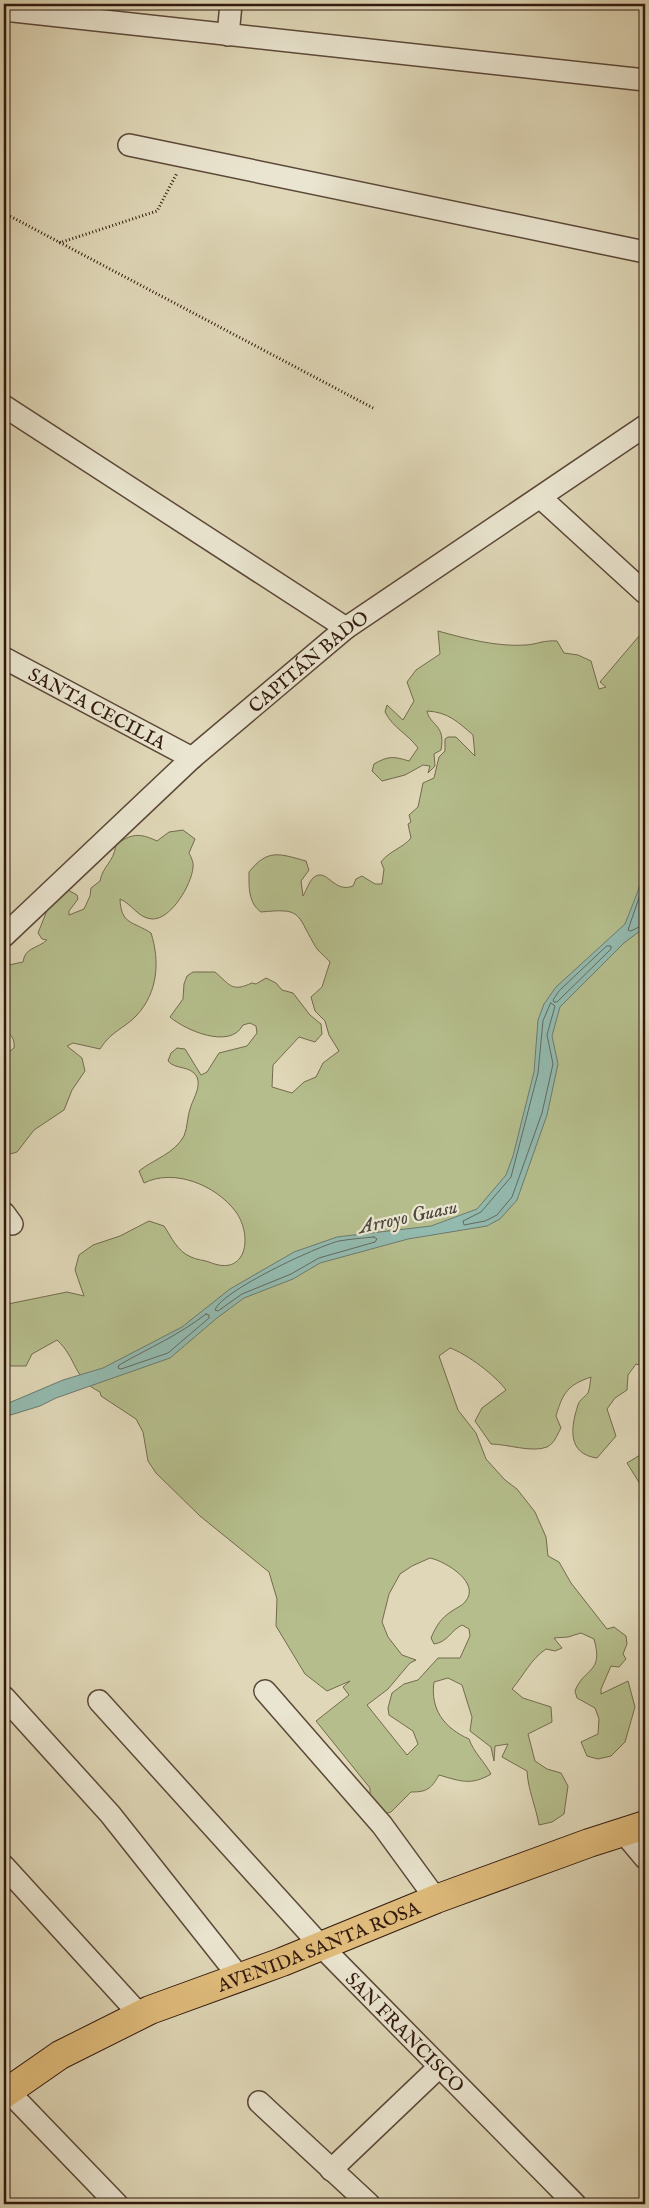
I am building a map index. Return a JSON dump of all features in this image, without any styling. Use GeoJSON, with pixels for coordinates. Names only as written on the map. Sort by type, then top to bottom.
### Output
{"type":"FeatureCollection","features":[{"type":"Feature","properties":{"kind":"main road","name":"AVENIDA SANTA ROSA"},"geometry":{"type":"LineString","coordinates":[[6,2092],[60,2055],[140,2015],[240,1978],[436,1899],[589,1843],[635,1829]]}},
{"type":"Feature","properties":{"kind":"street"},"geometry":{"type":"LineString","coordinates":[[228,35],[231,4]]}},
{"type":"Feature","properties":{"kind":"street"},"geometry":{"type":"LineString","coordinates":[[4,10],[645,80]]}},
{"type":"Feature","properties":{"kind":"street"},"geometry":{"type":"LineString","coordinates":[[129,145],[645,252]]}},
{"type":"Feature","properties":{"kind":"street"},"geometry":{"type":"LineString","coordinates":[[4,406],[346,628]]}},
{"type":"Feature","properties":{"kind":"street","name":"CAPITÁN BADO"},"geometry":{"type":"LineString","coordinates":[[4,936],[192,758],[346,628],[645,426]]}},
{"type":"Feature","properties":{"kind":"street"},"geometry":{"type":"LineString","coordinates":[[541,498],[645,593]]}},
{"type":"Feature","properties":{"kind":"street","name":"SANTA CECILIA"},"geometry":{"type":"LineString","coordinates":[[4,658],[192,758]]}},
{"type":"Feature","properties":{"kind":"street"},"geometry":{"type":"LineString","coordinates":[[265,1691],[382,1825],[436,1899]]}},
{"type":"Feature","properties":{"kind":"street"},"geometry":{"type":"LineString","coordinates":[[4,1697],[110,1814],[240,1978]]}},
{"type":"Feature","properties":{"kind":"street","name":"SAN FRANCISCO"},"geometry":{"type":"LineString","coordinates":[[99,1701],[321,1946],[572,2204]]}},
{"type":"Feature","properties":{"kind":"street"},"geometry":{"type":"LineString","coordinates":[[635,1829],[645,1858]]}},
{"type":"Feature","properties":{"kind":"street"},"geometry":{"type":"LineString","coordinates":[[4,1866],[140,2015]]}},
{"type":"Feature","properties":{"kind":"street"},"geometry":{"type":"LineString","coordinates":[[331,2170],[438,2068]]}},
{"type":"Feature","properties":{"kind":"street"},"geometry":{"type":"LineString","coordinates":[[6,2092],[117,2204]]}},
{"type":"Feature","properties":{"kind":"street"},"geometry":{"type":"LineString","coordinates":[[259,2102],[369,2204]]}},
{"type":"Feature","properties":{"kind":"path"},"geometry":{"type":"LineString","coordinates":[[58,243],[157,211],[185,157]]}},
{"type":"Feature","properties":{"kind":"path"},"geometry":{"type":"LineString","coordinates":[[4,213],[375,409]]}},
{"type":"Feature","properties":{"kind":"green space"},"geometry":{"type":"Polygon","coordinates":[[[645,629],[645,1080],[639,1083],[645,1104],[645,1367],[636,1364],[628,1375],[627,1390],[615,1398],[607,1409],[616,1436],[597,1458],[588,1456],[576,1446],[573,1431],[575,1414],[579,1403],[588,1393],[591,1377],[577,1383],[564,1395],[556,1416],[561,1428],[552,1444],[541,1449],[527,1449],[491,1444],[475,1421],[482,1408],[506,1390],[501,1384],[472,1360],[457,1351],[450,1348],[439,1356],[458,1410],[476,1433],[486,1459],[505,1480],[517,1489],[535,1512],[546,1537],[548,1556],[559,1562],[571,1583],[607,1629],[614,1627],[626,1636],[627,1644],[623,1654],[626,1659],[619,1667],[611,1666],[601,1689],[601,1694],[628,1681],[635,1707],[625,1742],[611,1756],[598,1759],[587,1756],[581,1742],[598,1734],[599,1719],[595,1708],[577,1698],[575,1691],[579,1683],[595,1665],[597,1659],[594,1639],[581,1633],[568,1637],[554,1638],[562,1648],[555,1651],[546,1649],[532,1662],[512,1689],[523,1698],[551,1707],[552,1722],[528,1734],[535,1761],[547,1769],[561,1773],[568,1786],[564,1814],[552,1822],[539,1825],[527,1771],[502,1757],[508,1744],[495,1746],[494,1761],[491,1747],[470,1731],[472,1717],[462,1685],[448,1678],[434,1682],[434,1701],[441,1717],[452,1729],[469,1739],[491,1774],[471,1781],[439,1775],[434,1784],[428,1789],[411,1792],[391,1812],[384,1814],[370,1797],[370,1788],[316,1721],[349,1695],[343,1687],[350,1681],[327,1691],[305,1674],[276,1626],[277,1599],[269,1572],[200,1516],[156,1473],[148,1461],[143,1432],[136,1419],[101,1396],[100,1392],[85,1381],[57,1340],[32,1354],[26,1366],[11,1366],[4,1359],[4,1311],[8,1304],[67,1292],[84,1296],[75,1270],[79,1255],[93,1245],[120,1236],[149,1221],[164,1226],[178,1248],[193,1258],[222,1265],[232,1264],[239,1260],[245,1243],[244,1232],[236,1212],[228,1202],[206,1187],[181,1178],[168,1177],[144,1183],[139,1171],[169,1152],[180,1142],[184,1136],[190,1110],[198,1088],[197,1077],[194,1073],[175,1066],[168,1061],[171,1053],[177,1048],[185,1049],[201,1075],[207,1072],[219,1053],[247,1046],[257,1033],[256,1026],[250,1023],[243,1025],[237,1032],[228,1036],[218,1037],[196,1032],[170,1017],[183,999],[184,984],[187,976],[193,972],[215,972],[228,984],[236,987],[252,983],[256,984],[266,978],[276,983],[282,990],[293,993],[310,1015],[321,1024],[322,1034],[315,1042],[299,1037],[273,1065],[272,1087],[292,1093],[304,1082],[316,1077],[323,1063],[339,1051],[329,1035],[325,1021],[315,1011],[311,997],[322,987],[330,962],[315,947],[304,925],[296,915],[284,911],[261,912],[257,908],[251,899],[249,872],[262,859],[269,856],[282,855],[306,861],[309,870],[301,881],[303,896],[313,878],[318,875],[327,877],[335,884],[346,887],[353,886],[356,879],[362,876],[375,884],[382,884],[384,869],[381,862],[411,838],[408,824],[411,822],[409,815],[418,807],[423,783],[434,778],[439,757],[445,751],[445,739],[456,737],[475,756],[473,735],[447,716],[427,711],[440,730],[442,741],[441,750],[434,754],[435,766],[428,773],[430,766],[423,765],[405,775],[382,781],[372,771],[374,764],[383,759],[395,758],[409,761],[418,748],[388,718],[385,712],[387,705],[403,720],[414,701],[407,682],[416,670],[440,654],[438,631],[504,645],[526,645],[557,641],[564,653],[578,655],[591,661],[599,689],[606,687],[600,682],[645,629]],[[430,1558],[400,1574],[389,1594],[382,1622],[388,1637],[402,1655],[416,1660],[410,1663],[388,1689],[367,1705],[407,1755],[418,1744],[413,1731],[389,1715],[388,1708],[392,1693],[404,1684],[418,1680],[438,1658],[460,1658],[470,1636],[469,1629],[462,1625],[439,1643],[434,1644],[431,1638],[442,1619],[464,1603],[469,1595],[469,1588],[460,1574],[437,1560],[430,1558]]]}},
{"type":"Feature","properties":{"kind":"green space"},"geometry":{"type":"Polygon","coordinates":[[[183,830],[195,839],[189,853],[193,867],[185,891],[173,907],[159,918],[152,919],[139,914],[120,899],[123,914],[126,918],[151,933],[154,944],[156,954],[155,976],[153,986],[144,1006],[132,1020],[113,1034],[100,1049],[73,1043],[67,1046],[82,1058],[85,1071],[72,1090],[64,1110],[34,1130],[17,1152],[10,1154],[4,1151],[4,1056],[14,1048],[14,1045],[11,1036],[4,1031],[4,966],[23,962],[24,957],[29,951],[47,940],[42,939],[38,933],[48,908],[68,890],[77,895],[78,899],[69,911],[69,915],[84,909],[90,896],[91,888],[100,881],[103,871],[113,856],[116,845],[131,836],[141,836],[157,841],[169,832],[183,830]]]}},
{"type":"Feature","properties":{"kind":"green space"},"geometry":{"type":"Polygon","coordinates":[[[645,1452],[645,1492],[627,1463],[645,1452]]]}},
{"type":"Feature","properties":{"kind":"water"},"geometry":{"type":"Polygon","coordinates":[[[645,861],[645,927],[624,943],[560,1007],[552,1036],[558,1064],[547,1115],[517,1200],[500,1219],[487,1226],[408,1239],[320,1263],[293,1279],[244,1298],[170,1358],[56,1398],[40,1406],[4,1417],[4,1405],[63,1380],[103,1368],[182,1327],[230,1289],[294,1252],[337,1237],[431,1226],[477,1209],[506,1175],[513,1156],[534,1072],[538,1020],[544,1004],[556,987],[625,924],[638,891],[645,861]]]}},
{"type":"Feature","properties":{"kind":"water label","name":"Arroyo Guasu"},"geometry":{"type":"Point","coordinates":[408,1216]}}]}
